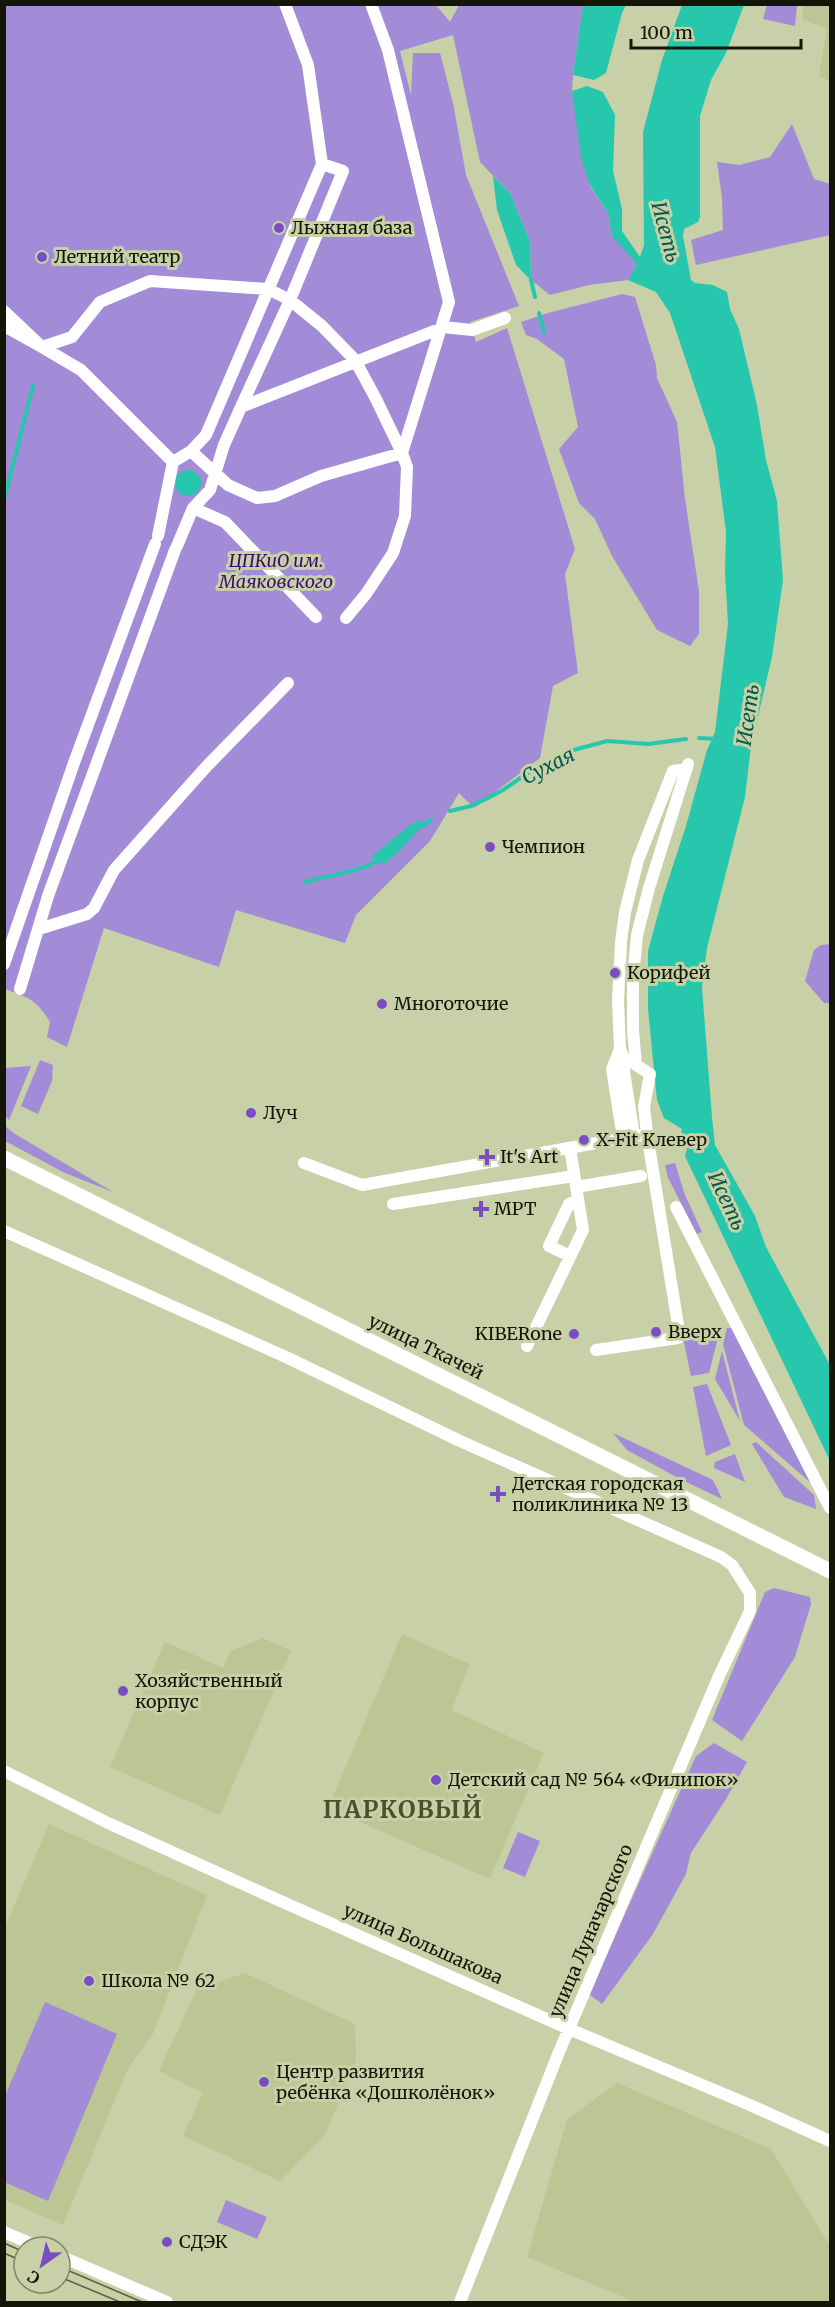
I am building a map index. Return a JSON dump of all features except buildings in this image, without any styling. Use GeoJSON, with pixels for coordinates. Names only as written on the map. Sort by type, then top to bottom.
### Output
{"type":"FeatureCollection","features":[{"type":"Feature","properties":{"kind":"main road","name":"улица Ткачей"},"geometry":{"type":"LineString","coordinates":[[4,1158],[829,1570]]}},
{"type":"Feature","properties":{"kind":"street"},"geometry":{"type":"LineString","coordinates":[[4,964],[75,760],[157,540],[173,462],[191,451],[206,435],[322,164],[309,65],[285,4]]}},
{"type":"Feature","properties":{"kind":"street"},"geometry":{"type":"LineString","coordinates":[[371,4],[390,59],[449,302],[402,453]]}},
{"type":"Feature","properties":{"kind":"street"},"geometry":{"type":"LineString","coordinates":[[20,989],[48,896],[176,548],[193,508],[210,490],[214,474],[241,407],[290,300],[343,171],[322,164]]}},
{"type":"Feature","properties":{"kind":"street"},"geometry":{"type":"LineString","coordinates":[[42,347],[72,337],[100,302],[150,281],[268,289],[290,300],[322,326],[355,360],[407,467],[405,516],[393,553],[366,594],[346,618]]}},
{"type":"Feature","properties":{"kind":"street"},"geometry":{"type":"LineString","coordinates":[[4,311],[42,347]]}},
{"type":"Feature","properties":{"kind":"street"},"geometry":{"type":"LineString","coordinates":[[241,407],[355,360],[439,329],[472,330],[505,318]]}},
{"type":"Feature","properties":{"kind":"street"},"geometry":{"type":"LineString","coordinates":[[4,326],[81,370],[173,462]]}},
{"type":"Feature","properties":{"kind":"street"},"geometry":{"type":"LineString","coordinates":[[191,451],[228,485],[257,498],[276,496],[321,476],[402,453]]}},
{"type":"Feature","properties":{"kind":"street"},"geometry":{"type":"LineString","coordinates":[[193,508],[225,522],[230,530],[316,617]]}},
{"type":"Feature","properties":{"kind":"street"},"geometry":{"type":"LineString","coordinates":[[39,928],[87,914],[94,908],[114,870],[206,767],[288,682]]}},
{"type":"Feature","properties":{"kind":"street"},"geometry":{"type":"LineString","coordinates":[[596,1350],[678,1338],[679,1331],[635,1136],[612,1069],[620,1049],[618,968],[625,912],[638,860],[673,771],[684,767],[637,935],[633,978],[636,1065],[650,1074],[644,1107],[635,1136]]}},
{"type":"Feature","properties":{"kind":"street"},"geometry":{"type":"LineString","coordinates":[[304,1163],[362,1185],[635,1136]]}},
{"type":"Feature","properties":{"kind":"street"},"geometry":{"type":"LineString","coordinates":[[527,1346],[583,1230],[570,1148]]}},
{"type":"Feature","properties":{"kind":"street"},"geometry":{"type":"LineString","coordinates":[[393,1204],[575,1181],[641,1176]]}},
{"type":"Feature","properties":{"kind":"street"},"geometry":{"type":"LineString","coordinates":[[570,1256],[549,1246],[569,1204],[578,1200]]}},
{"type":"Feature","properties":{"kind":"street"},"geometry":{"type":"LineString","coordinates":[[676,1207],[831,1508]]}},
{"type":"Feature","properties":{"kind":"street","name":"улица Луначарского"},"geometry":{"type":"LineString","coordinates":[[4,1231],[286,1357],[460,1441],[722,1557],[741,1576],[750,1593],[750,1611],[719,1676],[569,2030],[460,2302]]}},
{"type":"Feature","properties":{"kind":"street","name":"улица Большакова"},"geometry":{"type":"LineString","coordinates":[[4,1771],[123,1830],[569,2030],[831,2141]]}},
{"type":"Feature","properties":{"kind":"street"},"geometry":{"type":"LineString","coordinates":[[72,2261],[167,2302]]}},
{"type":"Feature","properties":{"kind":"shaded area"},"geometry":{"type":"Polygon","coordinates":[[[803,5],[830,5],[830,81],[819,76],[827,28],[803,20],[803,5]]]}},
{"type":"Feature","properties":{"kind":"shaded area","name":"Детский сад № 564 «Филипок»"},"geometry":{"type":"Polygon","coordinates":[[[402,1634],[469,1664],[452,1710],[544,1753],[490,1879],[328,1808],[402,1634]]]}},
{"type":"Feature","properties":{"kind":"shaded area"},"geometry":{"type":"Polygon","coordinates":[[[263,1638],[291,1651],[220,1815],[110,1767],[165,1642],[223,1668],[231,1651],[263,1638]]]}},
{"type":"Feature","properties":{"kind":"shaded area","name":"Школа № 62"},"geometry":{"type":"Polygon","coordinates":[[[49,1824],[207,1895],[153,2034],[129,2066],[63,2225],[5,2200],[5,1927],[49,1824]]]}},
{"type":"Feature","properties":{"kind":"shaded area","name":"Центр развития ребёнка «Дошколёнок»"},"geometry":{"type":"Polygon","coordinates":[[[245,1973],[355,2024],[356,2060],[325,2135],[280,2181],[183,2136],[203,2093],[159,2071],[197,1989],[245,1973]]]}},
{"type":"Feature","properties":{"kind":"shaded area"},"geometry":{"type":"Polygon","coordinates":[[[617,2083],[771,2149],[830,2246],[830,2302],[635,2302],[527,2257],[567,2120],[617,2083]]]}},
{"type":"Feature","properties":{"kind":"green space","name":"ЦПКиО им. Маяковского"},"geometry":{"type":"Polygon","coordinates":[[[435,4],[450,22],[459,5],[585,5],[572,91],[590,186],[608,213],[612,236],[641,258],[628,280],[589,285],[550,295],[531,280],[530,241],[510,193],[480,162],[453,35],[400,51],[411,95],[413,53],[440,53],[453,103],[466,175],[519,306],[470,322],[476,342],[507,328],[575,549],[565,574],[578,673],[553,686],[540,758],[474,808],[459,793],[430,841],[356,915],[345,943],[236,910],[219,967],[104,928],[67,1047],[47,1037],[50,1022],[36,1004],[26,997],[5,989],[4,5],[435,4]]]}},
{"type":"Feature","properties":{"kind":"green space"},"geometry":{"type":"Polygon","coordinates":[[[767,5],[797,5],[795,26],[763,19],[767,5]]]}},
{"type":"Feature","properties":{"kind":"green space"},"geometry":{"type":"Polygon","coordinates":[[[792,124],[814,179],[830,184],[830,235],[696,265],[691,240],[723,230],[722,198],[717,162],[740,165],[770,157],[792,124]]]}},
{"type":"Feature","properties":{"kind":"green space"},"geometry":{"type":"Polygon","coordinates":[[[622,294],[635,297],[656,365],[657,378],[677,422],[685,499],[699,591],[699,634],[690,646],[657,630],[612,556],[595,519],[579,503],[559,449],[578,427],[564,359],[537,339],[526,335],[521,322],[622,294]]]}},
{"type":"Feature","properties":{"kind":"green space"},"geometry":{"type":"Polygon","coordinates":[[[830,944],[830,1003],[824,1003],[805,981],[814,950],[821,945],[830,944]]]}},
{"type":"Feature","properties":{"kind":"green space"},"geometry":{"type":"Polygon","coordinates":[[[40,1060],[53,1065],[52,1081],[38,1114],[21,1106],[40,1060]]]}},
{"type":"Feature","properties":{"kind":"green space"},"geometry":{"type":"Polygon","coordinates":[[[31,1066],[9,1120],[5,1116],[5,1068],[31,1066]]]}},
{"type":"Feature","properties":{"kind":"green space"},"geometry":{"type":"Polygon","coordinates":[[[5,1126],[113,1192],[65,1173],[5,1141],[5,1126]]]}},
{"type":"Feature","properties":{"kind":"green space"},"geometry":{"type":"Polygon","coordinates":[[[675,1163],[685,1195],[702,1232],[697,1234],[668,1178],[665,1165],[675,1163]]]}},
{"type":"Feature","properties":{"kind":"green space"},"geometry":{"type":"Polygon","coordinates":[[[721,1326],[709,1373],[691,1376],[682,1333],[721,1326]]]}},
{"type":"Feature","properties":{"kind":"green space"},"geometry":{"type":"Polygon","coordinates":[[[727,1328],[733,1328],[812,1484],[744,1425],[723,1344],[727,1328]]]}},
{"type":"Feature","properties":{"kind":"green space"},"geometry":{"type":"Polygon","coordinates":[[[722,1351],[740,1421],[715,1379],[722,1351]]]}},
{"type":"Feature","properties":{"kind":"green space"},"geometry":{"type":"Polygon","coordinates":[[[707,1384],[731,1445],[706,1456],[693,1387],[707,1384]]]}},
{"type":"Feature","properties":{"kind":"green space"},"geometry":{"type":"Polygon","coordinates":[[[613,1433],[713,1480],[722,1499],[627,1450],[613,1433]]]}},
{"type":"Feature","properties":{"kind":"green space"},"geometry":{"type":"Polygon","coordinates":[[[756,1442],[814,1495],[816,1509],[784,1497],[752,1444],[756,1442]]]}},
{"type":"Feature","properties":{"kind":"green space"},"geometry":{"type":"Polygon","coordinates":[[[735,1454],[745,1482],[714,1468],[715,1462],[735,1454]]]}},
{"type":"Feature","properties":{"kind":"green space"},"geometry":{"type":"Polygon","coordinates":[[[774,1588],[810,1597],[811,1604],[795,1657],[742,1741],[712,1720],[765,1592],[774,1588]]]}},
{"type":"Feature","properties":{"kind":"green space"},"geometry":{"type":"Polygon","coordinates":[[[714,1743],[747,1762],[691,1853],[686,1874],[653,1934],[602,2004],[589,1994],[696,1756],[714,1743]]]}},
{"type":"Feature","properties":{"kind":"green space"},"geometry":{"type":"Polygon","coordinates":[[[518,1832],[540,1841],[525,1877],[503,1868],[518,1832]]]}},
{"type":"Feature","properties":{"kind":"green space"},"geometry":{"type":"Polygon","coordinates":[[[45,2002],[117,2034],[48,2201],[4,2182],[5,2096],[45,2002]]]}},
{"type":"Feature","properties":{"kind":"green space"},"geometry":{"type":"Polygon","coordinates":[[[226,2200],[267,2217],[257,2239],[217,2222],[226,2200]]]}},
{"type":"Feature","properties":{"kind":"water"},"geometry":{"type":"Polygon","coordinates":[[[585,5],[626,5],[606,73],[594,80],[573,75],[585,5]]]}},
{"type":"Feature","properties":{"kind":"water","name":"Исеть"},"geometry":{"type":"Polygon","coordinates":[[[682,5],[744,5],[726,53],[711,80],[700,116],[700,217],[698,222],[684,229],[683,236],[691,280],[695,283],[713,285],[727,292],[730,309],[739,329],[757,405],[766,460],[777,501],[783,580],[772,657],[751,746],[745,797],[707,948],[702,988],[712,1117],[715,1145],[755,1216],[766,1247],[830,1365],[830,1461],[685,1156],[687,1148],[681,1137],[682,1129],[664,1118],[657,1100],[648,1009],[648,951],[707,750],[715,732],[728,624],[725,573],[726,532],[715,447],[670,313],[656,292],[628,280],[637,264],[612,236],[608,213],[590,185],[581,158],[572,91],[587,86],[603,92],[615,115],[613,171],[622,209],[622,231],[640,257],[644,245],[643,132],[662,60],[682,5]]]}},
{"type":"Feature","properties":{"kind":"water"},"geometry":{"type":"Polygon","coordinates":[[[493,176],[510,193],[530,241],[531,280],[516,265],[497,210],[493,176]]]}},
{"type":"Feature","properties":{"kind":"water"},"geometry":{"type":"Polygon","coordinates":[[[188,470],[197,474],[201,483],[197,492],[188,496],[179,492],[175,483],[179,474],[188,470]]]}},
{"type":"Feature","properties":{"kind":"water"},"geometry":{"type":"Polygon","coordinates":[[[421,820],[424,824],[383,865],[371,857],[410,825],[421,820]]]}},
{"type":"Feature","properties":{"kind":"waterway"},"geometry":{"type":"LineString","coordinates":[[531,280],[535,297]]}},
{"type":"Feature","properties":{"kind":"waterway"},"geometry":{"type":"LineString","coordinates":[[539,313],[544,332]]}},
{"type":"Feature","properties":{"kind":"waterway"},"geometry":{"type":"LineString","coordinates":[[4,500],[33,386]]}},
{"type":"Feature","properties":{"kind":"waterway","name":"Сухая"},"geometry":{"type":"LineString","coordinates":[[699,738],[716,739]]}},
{"type":"Feature","properties":{"kind":"waterway","name":"Сухая"},"geometry":{"type":"LineString","coordinates":[[450,811],[471,806],[488,798],[532,770],[570,751],[607,741],[648,744],[686,739]]}},
{"type":"Feature","properties":{"kind":"waterway","name":"Сухая"},"geometry":{"type":"LineString","coordinates":[[422,826],[431,820]]}},
{"type":"Feature","properties":{"kind":"waterway","name":"Сухая"},"geometry":{"type":"LineString","coordinates":[[305,882],[356,870],[381,858]]}},
{"type":"Feature","properties":{"kind":"tram line"},"geometry":{"type":"LineString","coordinates":[[4,2243],[12,2247]]}},
{"type":"Feature","properties":{"kind":"tram line"},"geometry":{"type":"LineString","coordinates":[[4,2253],[12,2257]]}},
{"type":"Feature","properties":{"kind":"tram line"},"geometry":{"type":"LineString","coordinates":[[72,2272],[142,2302]]}},
{"type":"Feature","properties":{"kind":"tram line"},"geometry":{"type":"LineString","coordinates":[[72,2282],[120,2302]]}},
{"type":"Feature","properties":{"kind":"place","name":"Лыжная база"},"geometry":{"type":"Point","coordinates":[279,228]}},
{"type":"Feature","properties":{"kind":"place","name":"Летний театр"},"geometry":{"type":"Point","coordinates":[42,257]}},
{"type":"Feature","properties":{"kind":"place","name":"Чемпион"},"geometry":{"type":"Point","coordinates":[490,847]}},
{"type":"Feature","properties":{"kind":"place","name":"Корифей"},"geometry":{"type":"Point","coordinates":[615,973]}},
{"type":"Feature","properties":{"kind":"place","name":"Многоточие"},"geometry":{"type":"Point","coordinates":[382,1004]}},
{"type":"Feature","properties":{"kind":"place","name":"Луч"},"geometry":{"type":"Point","coordinates":[251,1113]}},
{"type":"Feature","properties":{"kind":"place","name":"X-Fit Клевер"},"geometry":{"type":"Point","coordinates":[584,1140]}},
{"type":"Feature","properties":{"kind":"place","name":"It's Art"},"geometry":{"type":"Point","coordinates":[487,1157]}},
{"type":"Feature","properties":{"kind":"place","name":"МРТ"},"geometry":{"type":"Point","coordinates":[481,1209]}},
{"type":"Feature","properties":{"kind":"place","name":"Вверх"},"geometry":{"type":"Point","coordinates":[656,1332]}},
{"type":"Feature","properties":{"kind":"place","name":"KIBERone"},"geometry":{"type":"Point","coordinates":[574,1334]}},
{"type":"Feature","properties":{"kind":"place","name":"Детская городская поликлиника № 13"},"geometry":{"type":"Point","coordinates":[498,1494]}},
{"type":"Feature","properties":{"kind":"place","name":"Хозяйственный корпус"},"geometry":{"type":"Point","coordinates":[123,1691]}},
{"type":"Feature","properties":{"kind":"place","name":"Детский сад № 564 «Филипок»"},"geometry":{"type":"Point","coordinates":[436,1780]}},
{"type":"Feature","properties":{"kind":"place","name":"Школа № 62"},"geometry":{"type":"Point","coordinates":[89,1981]}},
{"type":"Feature","properties":{"kind":"place","name":"Центр развития ребёнка «Дошколёнок»"},"geometry":{"type":"Point","coordinates":[264,2082]}},
{"type":"Feature","properties":{"kind":"place","name":"СДЭК"},"geometry":{"type":"Point","coordinates":[167,2242]}},
{"type":"Feature","properties":{"kind":"district","name":"ПАРКОВЫЙ"},"geometry":{"type":"Point","coordinates":[403,1810]}}]}
